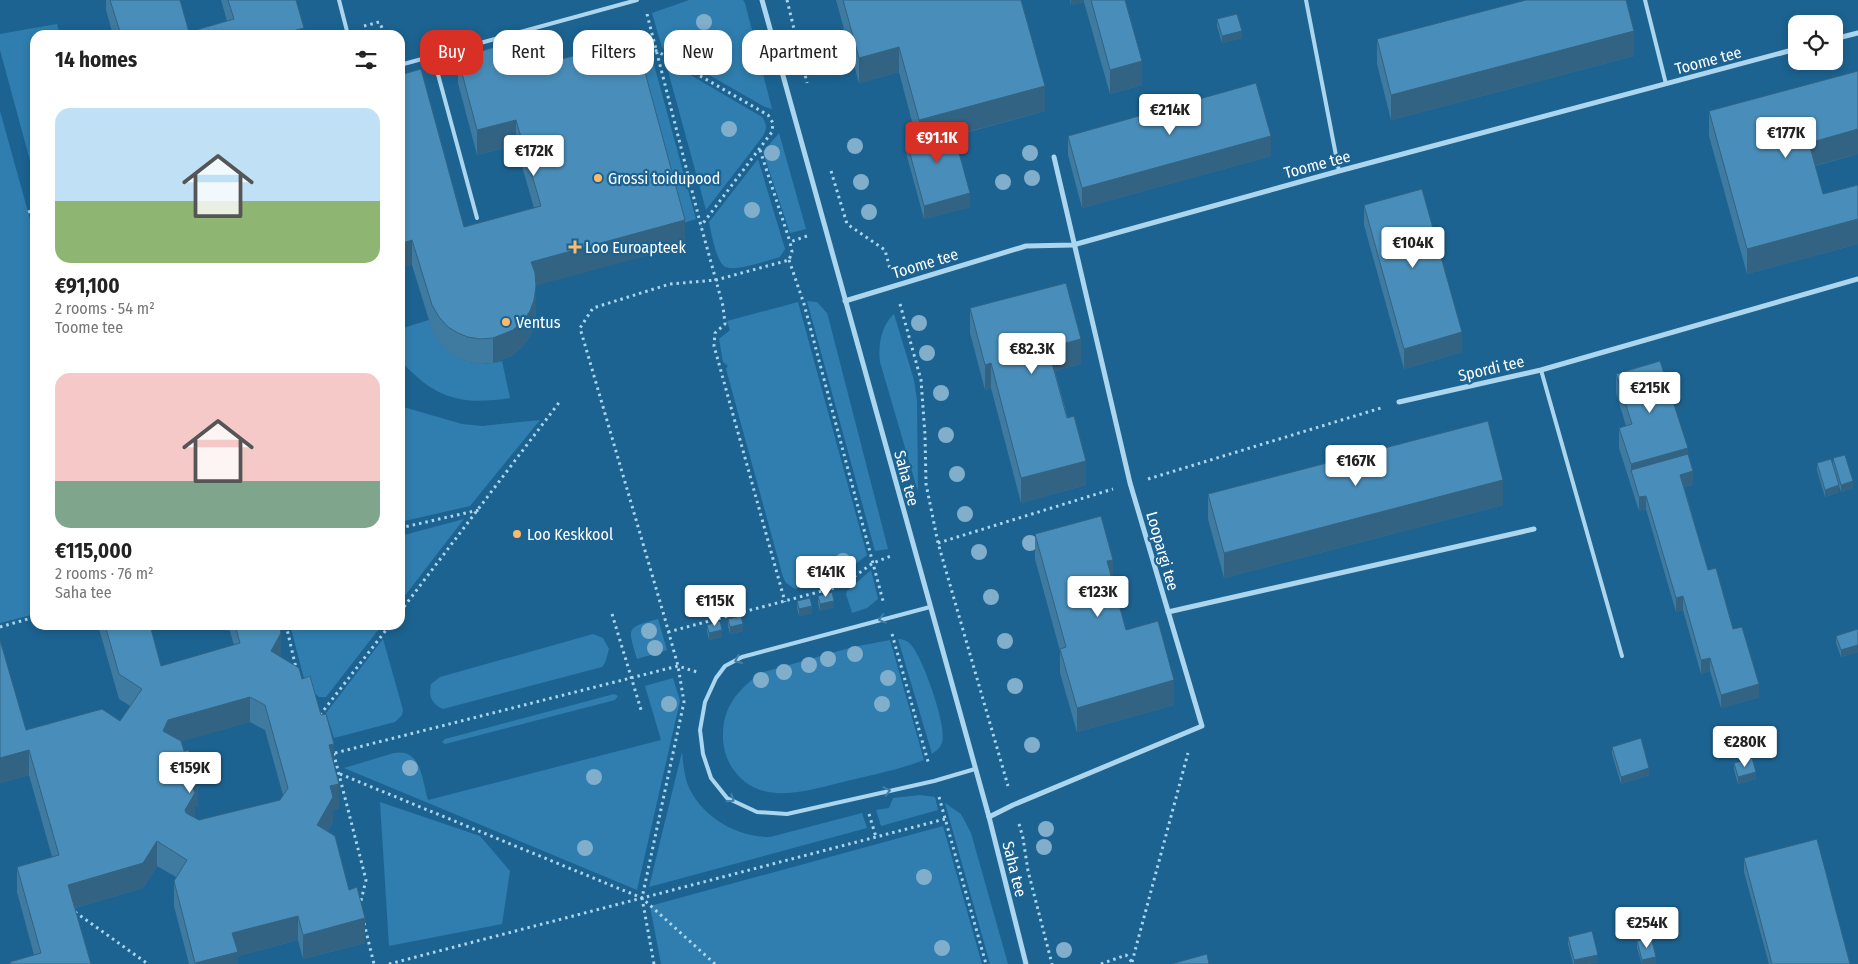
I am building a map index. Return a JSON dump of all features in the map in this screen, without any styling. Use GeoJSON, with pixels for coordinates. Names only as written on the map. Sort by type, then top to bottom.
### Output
{"type":"FeatureCollection","features":[{"type":"Feature","properties":{"kind":"street","name":"Saha tee"},"geometry":{"type":"LineString","coordinates":[[762,0],[989,817],[1026,964]]}},
{"type":"Feature","properties":{"kind":"street"},"geometry":{"type":"LineString","coordinates":[[1843,37],[1858,33]]}},
{"type":"Feature","properties":{"kind":"street","name":"Toome tee"},"geometry":{"type":"LineString","coordinates":[[845,300],[1026,246],[1073,245],[1339,171],[1788,51]]}},
{"type":"Feature","properties":{"kind":"street","name":"Loopargi tee"},"geometry":{"type":"LineString","coordinates":[[1054,157],[1130,483],[1202,726],[1194,729]]}},
{"type":"Feature","properties":{"kind":"street","name":"Spordi tee"},"geometry":{"type":"LineString","coordinates":[[1399,402],[1541,370],[1858,279]]}},
{"type":"Feature","properties":{"kind":"street"},"geometry":{"type":"LineString","coordinates":[[1168,612],[1534,529]]}},
{"type":"Feature","properties":{"kind":"street"},"geometry":{"type":"LineString","coordinates":[[989,817],[1013,805],[1194,729]]}},
{"type":"Feature","properties":{"kind":"lane"},"geometry":{"type":"LineString","coordinates":[[339,0],[346,30]]}},
{"type":"Feature","properties":{"kind":"lane"},"geometry":{"type":"LineString","coordinates":[[483,42],[636,0]]}},
{"type":"Feature","properties":{"kind":"lane"},"geometry":{"type":"LineString","coordinates":[[1306,0],[1339,171]]}},
{"type":"Feature","properties":{"kind":"lane"},"geometry":{"type":"LineString","coordinates":[[1645,0],[1666,84]]}},
{"type":"Feature","properties":{"kind":"lane"},"geometry":{"type":"LineString","coordinates":[[405,64],[420,60]]}},
{"type":"Feature","properties":{"kind":"lane"},"geometry":{"type":"LineString","coordinates":[[438,75],[478,218]]}},
{"type":"Feature","properties":{"kind":"lane"},"geometry":{"type":"LineString","coordinates":[[1541,370],[1622,656]]}},
{"type":"Feature","properties":{"kind":"lane"},"geometry":{"type":"LineString","coordinates":[[930,607],[742,657],[725,666],[716,678],[705,702],[700,730],[702,754],[711,778],[727,798],[757,812],[787,814],[975,769]]}},
{"type":"Feature","properties":{"kind":"path"},"geometry":{"type":"LineString","coordinates":[[636,0],[647,13],[723,306],[725,324],[715,333],[714,346],[785,602]]}},
{"type":"Feature","properties":{"kind":"path"},"geometry":{"type":"LineString","coordinates":[[787,0],[807,84]]}},
{"type":"Feature","properties":{"kind":"path"},"geometry":{"type":"LineString","coordinates":[[356,30],[379,22],[383,30]]}},
{"type":"Feature","properties":{"kind":"path"},"geometry":{"type":"LineString","coordinates":[[655,49],[768,115],[773,122],[772,132],[701,226]]}},
{"type":"Feature","properties":{"kind":"path"},"geometry":{"type":"LineString","coordinates":[[654,964],[642,898],[684,702],[678,666],[580,328],[593,308],[670,284],[716,280],[789,260],[792,252],[790,242],[759,149]]}},
{"type":"Feature","properties":{"kind":"path"},"geometry":{"type":"LineString","coordinates":[[831,168],[847,224],[885,250],[920,380],[925,435],[926,484],[938,543],[1023,838],[1028,871],[1052,964]]}},
{"type":"Feature","properties":{"kind":"path"},"geometry":{"type":"LineString","coordinates":[[790,242],[806,236]]}},
{"type":"Feature","properties":{"kind":"path"},"geometry":{"type":"LineString","coordinates":[[405,606],[561,400]]}},
{"type":"Feature","properties":{"kind":"path"},"geometry":{"type":"LineString","coordinates":[[932,544],[1399,402]]}},
{"type":"Feature","properties":{"kind":"path"},"geometry":{"type":"LineString","coordinates":[[405,527],[479,510]]}},
{"type":"Feature","properties":{"kind":"path"},"geometry":{"type":"LineString","coordinates":[[668,632],[840,586],[873,562],[891,556]]}},
{"type":"Feature","properties":{"kind":"path"},"geometry":{"type":"LineString","coordinates":[[612,614],[642,713]]}},
{"type":"Feature","properties":{"kind":"path"},"geometry":{"type":"LineString","coordinates":[[0,627],[30,618]]}},
{"type":"Feature","properties":{"kind":"path"},"geometry":{"type":"LineString","coordinates":[[287,630],[296,670]]}},
{"type":"Feature","properties":{"kind":"path"},"geometry":{"type":"LineString","coordinates":[[320,715],[386,630]]}},
{"type":"Feature","properties":{"kind":"path"},"geometry":{"type":"LineString","coordinates":[[335,753],[678,666],[716,678]]}},
{"type":"Feature","properties":{"kind":"path"},"geometry":{"type":"LineString","coordinates":[[317,707],[323,723]]}},
{"type":"Feature","properties":{"kind":"path"},"geometry":{"type":"LineString","coordinates":[[1101,964],[1126,956],[1132,962],[1194,729]]}},
{"type":"Feature","properties":{"kind":"path"},"geometry":{"type":"LineString","coordinates":[[332,746],[366,880],[360,904],[362,912]]}},
{"type":"Feature","properties":{"kind":"path"},"geometry":{"type":"LineString","coordinates":[[340,774],[642,898],[715,964]]}},
{"type":"Feature","properties":{"kind":"path"},"geometry":{"type":"LineString","coordinates":[[864,797],[876,837]]}},
{"type":"Feature","properties":{"kind":"path"},"geometry":{"type":"LineString","coordinates":[[389,964],[945,819]]}},
{"type":"Feature","properties":{"kind":"path"},"geometry":{"type":"LineString","coordinates":[[75,912],[148,964]]}},
{"type":"Feature","properties":{"kind":"path"},"geometry":{"type":"LineString","coordinates":[[364,921],[374,964]]}},
{"type":"Feature","properties":{"kind":"shaded area"},"geometry":{"type":"Polygon","coordinates":[[[689,0],[743,0],[752,30],[742,30],[742,75],[763,75],[772,109],[765,107],[709,75],[732,75],[732,30],[664,30],[664,49],[662,48],[652,13],[689,0]]]}},
{"type":"Feature","properties":{"kind":"shaded area"},"geometry":{"type":"Polygon","coordinates":[[[57,24],[59,30],[30,30],[30,161],[0,50],[0,34],[57,24]]]}},
{"type":"Feature","properties":{"kind":"shaded area"},"geometry":{"type":"Polygon","coordinates":[[[654,65],[696,219],[680,224],[639,75],[654,75],[654,65]]]}},
{"type":"Feature","properties":{"kind":"shaded area"},"geometry":{"type":"Polygon","coordinates":[[[669,75],[691,75],[762,117],[766,124],[763,136],[706,210],[669,75]]]}},
{"type":"Feature","properties":{"kind":"shaded area"},"geometry":{"type":"Polygon","coordinates":[[[0,111],[30,219],[30,615],[0,623],[0,111]]]}},
{"type":"Feature","properties":{"kind":"shaded area"},"geometry":{"type":"Polygon","coordinates":[[[779,133],[806,229],[790,233],[763,152],[779,133]]]}},
{"type":"Feature","properties":{"kind":"shaded area"},"geometry":{"type":"Polygon","coordinates":[[[758,159],[785,249],[780,257],[743,267],[728,268],[721,263],[714,245],[709,222],[758,159]]]}},
{"type":"Feature","properties":{"kind":"shaded area"},"geometry":{"type":"Polygon","coordinates":[[[807,301],[817,302],[827,313],[888,549],[875,551],[807,301]]]}},
{"type":"Feature","properties":{"kind":"shaded area"},"geometry":{"type":"Polygon","coordinates":[[[798,302],[867,555],[843,574],[795,589],[786,583],[783,577],[726,369],[728,366],[723,362],[719,339],[730,330],[727,321],[798,302]]]}},
{"type":"Feature","properties":{"kind":"shaded area"},"geometry":{"type":"Polygon","coordinates":[[[894,314],[914,380],[917,400],[918,492],[880,362],[881,336],[886,324],[894,314]]]}},
{"type":"Feature","properties":{"kind":"shaded area"},"geometry":{"type":"Polygon","coordinates":[[[429,320],[440,342],[456,357],[478,363],[502,361],[510,398],[483,401],[459,399],[436,390],[425,383],[405,364],[405,327],[429,320]]]}},
{"type":"Feature","properties":{"kind":"shaded area"},"geometry":{"type":"Polygon","coordinates":[[[405,407],[462,424],[482,426],[540,420],[470,506],[405,521],[405,407]]]}},
{"type":"Feature","properties":{"kind":"shaded area"},"geometry":{"type":"Polygon","coordinates":[[[464,519],[405,596],[405,535],[464,519]]]}},
{"type":"Feature","properties":{"kind":"shaded area"},"geometry":{"type":"Polygon","coordinates":[[[871,570],[878,599],[867,608],[852,613],[846,594],[847,591],[871,570]]]}},
{"type":"Feature","properties":{"kind":"shaded area"},"geometry":{"type":"Polygon","coordinates":[[[658,619],[667,650],[637,659],[632,641],[632,630],[634,627],[658,619]]]}},
{"type":"Feature","properties":{"kind":"shaded area"},"geometry":{"type":"Polygon","coordinates":[[[291,630],[378,630],[326,697],[319,697],[306,686],[291,630]]]}},
{"type":"Feature","properties":{"kind":"shaded area"},"geometry":{"type":"Polygon","coordinates":[[[593,634],[603,638],[609,649],[602,667],[443,709],[432,700],[430,693],[431,684],[440,677],[593,634]]]}},
{"type":"Feature","properties":{"kind":"shaded area"},"geometry":{"type":"Polygon","coordinates":[[[383,639],[403,710],[402,715],[395,722],[334,738],[326,713],[383,639]]]}},
{"type":"Feature","properties":{"kind":"shaded area"},"geometry":{"type":"Polygon","coordinates":[[[898,639],[907,642],[917,653],[928,678],[938,709],[943,735],[942,743],[932,754],[898,639]]]}},
{"type":"Feature","properties":{"kind":"shaded area"},"geometry":{"type":"Polygon","coordinates":[[[890,640],[924,760],[879,773],[791,793],[776,793],[762,790],[748,784],[737,774],[725,754],[723,728],[732,701],[751,680],[760,673],[853,647],[890,640]]]}},
{"type":"Feature","properties":{"kind":"shaded area"},"geometry":{"type":"Polygon","coordinates":[[[673,678],[680,701],[637,890],[344,768],[394,753],[403,753],[410,756],[419,768],[428,800],[661,740],[645,686],[673,678]]]}},
{"type":"Feature","properties":{"kind":"shaded area"},"geometry":{"type":"Polygon","coordinates":[[[614,694],[618,696],[615,700],[445,744],[442,742],[445,739],[614,694]]]}},
{"type":"Feature","properties":{"kind":"shaded area"},"geometry":{"type":"Polygon","coordinates":[[[682,752],[687,783],[693,795],[710,815],[732,829],[757,836],[770,837],[862,813],[867,828],[649,887],[682,752]]]}},
{"type":"Feature","properties":{"kind":"shaded area"},"geometry":{"type":"Polygon","coordinates":[[[920,795],[935,797],[938,810],[881,826],[876,810],[889,808],[893,798],[920,795]]]}},
{"type":"Feature","properties":{"kind":"shaded area"},"geometry":{"type":"Polygon","coordinates":[[[380,802],[480,836],[510,871],[502,924],[389,946],[380,802]]]}},
{"type":"Feature","properties":{"kind":"shaded area"},"geometry":{"type":"Polygon","coordinates":[[[945,803],[961,814],[971,833],[1008,964],[990,964],[945,803]]]}},
{"type":"Feature","properties":{"kind":"shaded area"},"geometry":{"type":"Polygon","coordinates":[[[943,826],[982,964],[661,964],[650,906],[943,826]]]}},
{"type":"Feature","properties":{"kind":"building"},"geometry":{"type":"Polygon","coordinates":[[[110,0],[180,0],[188,30],[119,30],[110,0]]]}},
{"type":"Feature","properties":{"kind":"building"},"geometry":{"type":"Polygon","coordinates":[[[228,0],[296,0],[304,28],[296,30],[196,30],[234,19],[228,0]]]}},
{"type":"Feature","properties":{"kind":"building"},"geometry":{"type":"Polygon","coordinates":[[[843,0],[1021,0],[1045,86],[919,120],[899,47],[859,58],[856,47],[856,30],[851,30],[843,0]]]}},
{"type":"Feature","properties":{"kind":"building"},"geometry":{"type":"Polygon","coordinates":[[[1091,0],[1125,0],[1142,61],[1110,70],[1091,0]]]}},
{"type":"Feature","properties":{"kind":"building"},"geometry":{"type":"Polygon","coordinates":[[[1526,0],[1626,0],[1634,31],[1391,95],[1377,39],[1526,0]]]}},
{"type":"Feature","properties":{"kind":"building"},"geometry":{"type":"Polygon","coordinates":[[[1237,14],[1242,31],[1222,36],[1217,19],[1237,14]]]}},
{"type":"Feature","properties":{"kind":"building"},"geometry":{"type":"Polygon","coordinates":[[[493,47],[493,75],[563,75],[563,59],[573,56],[573,75],[646,75],[685,220],[531,262],[535,273],[536,286],[530,311],[523,321],[513,330],[493,338],[480,339],[458,333],[448,327],[439,317],[432,305],[412,240],[405,242],[405,74],[420,69],[420,75],[423,75],[464,227],[541,206],[516,120],[477,130],[462,75],[483,75],[483,50],[493,47]]]}},
{"type":"Feature","properties":{"kind":"building"},"geometry":{"type":"Polygon","coordinates":[[[1858,71],[1858,129],[1809,143],[1823,194],[1858,185],[1858,219],[1747,249],[1709,111],[1858,71]]]}},
{"type":"Feature","properties":{"kind":"building"},"geometry":{"type":"Polygon","coordinates":[[[1256,83],[1271,136],[1082,188],[1068,136],[1256,83]]]}},
{"type":"Feature","properties":{"kind":"building"},"geometry":{"type":"Polygon","coordinates":[[[951,123],[970,193],[924,206],[905,135],[951,123]]]}},
{"type":"Feature","properties":{"kind":"building"},"geometry":{"type":"Polygon","coordinates":[[[1422,189],[1462,332],[1404,349],[1364,205],[1422,189]]]}},
{"type":"Feature","properties":{"kind":"building"},"geometry":{"type":"Polygon","coordinates":[[[1066,283],[1081,339],[1048,348],[1067,418],[1074,416],[1086,461],[1021,478],[991,363],[985,365],[970,308],[1066,283]]]}},
{"type":"Feature","properties":{"kind":"building"},"geometry":{"type":"Polygon","coordinates":[[[1660,361],[1688,448],[1631,464],[1619,428],[1632,424],[1616,374],[1660,361]]]}},
{"type":"Feature","properties":{"kind":"building"},"geometry":{"type":"Polygon","coordinates":[[[1488,421],[1503,480],[1224,553],[1208,494],[1488,421]]]}},
{"type":"Feature","properties":{"kind":"building"},"geometry":{"type":"Polygon","coordinates":[[[1688,454],[1693,471],[1680,475],[1708,570],[1716,568],[1733,629],[1742,627],[1759,684],[1721,695],[1710,658],[1701,660],[1683,596],[1676,598],[1646,496],[1639,497],[1631,470],[1688,454]]]}},
{"type":"Feature","properties":{"kind":"building"},"geometry":{"type":"Polygon","coordinates":[[[1845,455],[1853,481],[1841,485],[1833,458],[1845,455]]]}},
{"type":"Feature","properties":{"kind":"building"},"geometry":{"type":"Polygon","coordinates":[[[1831,459],[1839,485],[1825,490],[1817,463],[1831,459]]]}},
{"type":"Feature","properties":{"kind":"building"},"geometry":{"type":"Polygon","coordinates":[[[1101,516],[1113,560],[1107,561],[1126,630],[1158,621],[1174,680],[1077,708],[1060,649],[1066,647],[1035,534],[1101,516]]]}},
{"type":"Feature","properties":{"kind":"building"},"geometry":{"type":"Polygon","coordinates":[[[832,592],[834,601],[820,604],[818,596],[832,592]]]}},
{"type":"Feature","properties":{"kind":"building"},"geometry":{"type":"Polygon","coordinates":[[[810,598],[812,606],[799,609],[797,601],[810,598]]]}},
{"type":"Feature","properties":{"kind":"building"},"geometry":{"type":"Polygon","coordinates":[[[741,616],[743,624],[730,627],[728,619],[741,616]]]}},
{"type":"Feature","properties":{"kind":"building"},"geometry":{"type":"Polygon","coordinates":[[[720,621],[722,630],[709,633],[707,625],[720,621]]]}},
{"type":"Feature","properties":{"kind":"building"},"geometry":{"type":"Polygon","coordinates":[[[1858,629],[1858,645],[1841,650],[1836,636],[1858,629]]]}},
{"type":"Feature","properties":{"kind":"building"},"geometry":{"type":"Polygon","coordinates":[[[106,630],[151,630],[161,666],[240,643],[236,630],[280,630],[281,633],[271,651],[299,668],[302,679],[310,676],[321,715],[326,714],[334,744],[329,745],[339,784],[330,786],[333,797],[317,825],[335,836],[349,890],[357,887],[365,918],[303,935],[298,916],[232,933],[238,952],[195,963],[174,881],[187,860],[157,841],[143,863],[68,885],[91,964],[11,964],[10,962],[41,953],[17,867],[59,855],[29,750],[0,758],[0,640],[26,730],[102,709],[120,721],[142,689],[119,674],[106,630]],[[250,697],[168,720],[163,731],[181,741],[184,751],[189,750],[198,782],[192,783],[195,793],[185,810],[186,813],[199,820],[280,800],[288,788],[265,705],[250,697]]]}},
{"type":"Feature","properties":{"kind":"building"},"geometry":{"type":"Polygon","coordinates":[[[1641,738],[1649,768],[1621,777],[1612,747],[1641,738]]]}},
{"type":"Feature","properties":{"kind":"building"},"geometry":{"type":"Polygon","coordinates":[[[1752,758],[1756,772],[1738,777],[1734,763],[1752,758]]]}},
{"type":"Feature","properties":{"kind":"building"},"geometry":{"type":"Polygon","coordinates":[[[1817,839],[1850,964],[1772,964],[1744,858],[1817,839]]]}},
{"type":"Feature","properties":{"kind":"building"},"geometry":{"type":"Polygon","coordinates":[[[1592,931],[1598,955],[1574,960],[1568,937],[1592,931]]]}},
{"type":"Feature","properties":{"kind":"building"},"geometry":{"type":"Polygon","coordinates":[[[1651,937],[1656,957],[1642,960],[1637,941],[1651,937]]]}},
{"type":"Feature","properties":{"kind":"building"},"geometry":{"type":"Polygon","coordinates":[[[1207,954],[1209,964],[1171,964],[1207,954]]]}},
{"type":"Feature","properties":{"kind":"place","name":"Grossi toidupood"},"geometry":{"type":"Point","coordinates":[598,178]}},
{"type":"Feature","properties":{"kind":"place","name":"Loo Euroapteek"},"geometry":{"type":"Point","coordinates":[575,247]}},
{"type":"Feature","properties":{"kind":"place","name":"Ventus"},"geometry":{"type":"Point","coordinates":[506,322]}},
{"type":"Feature","properties":{"kind":"place","name":"Loo Keskkool"},"geometry":{"type":"Point","coordinates":[517,534]}}]}
